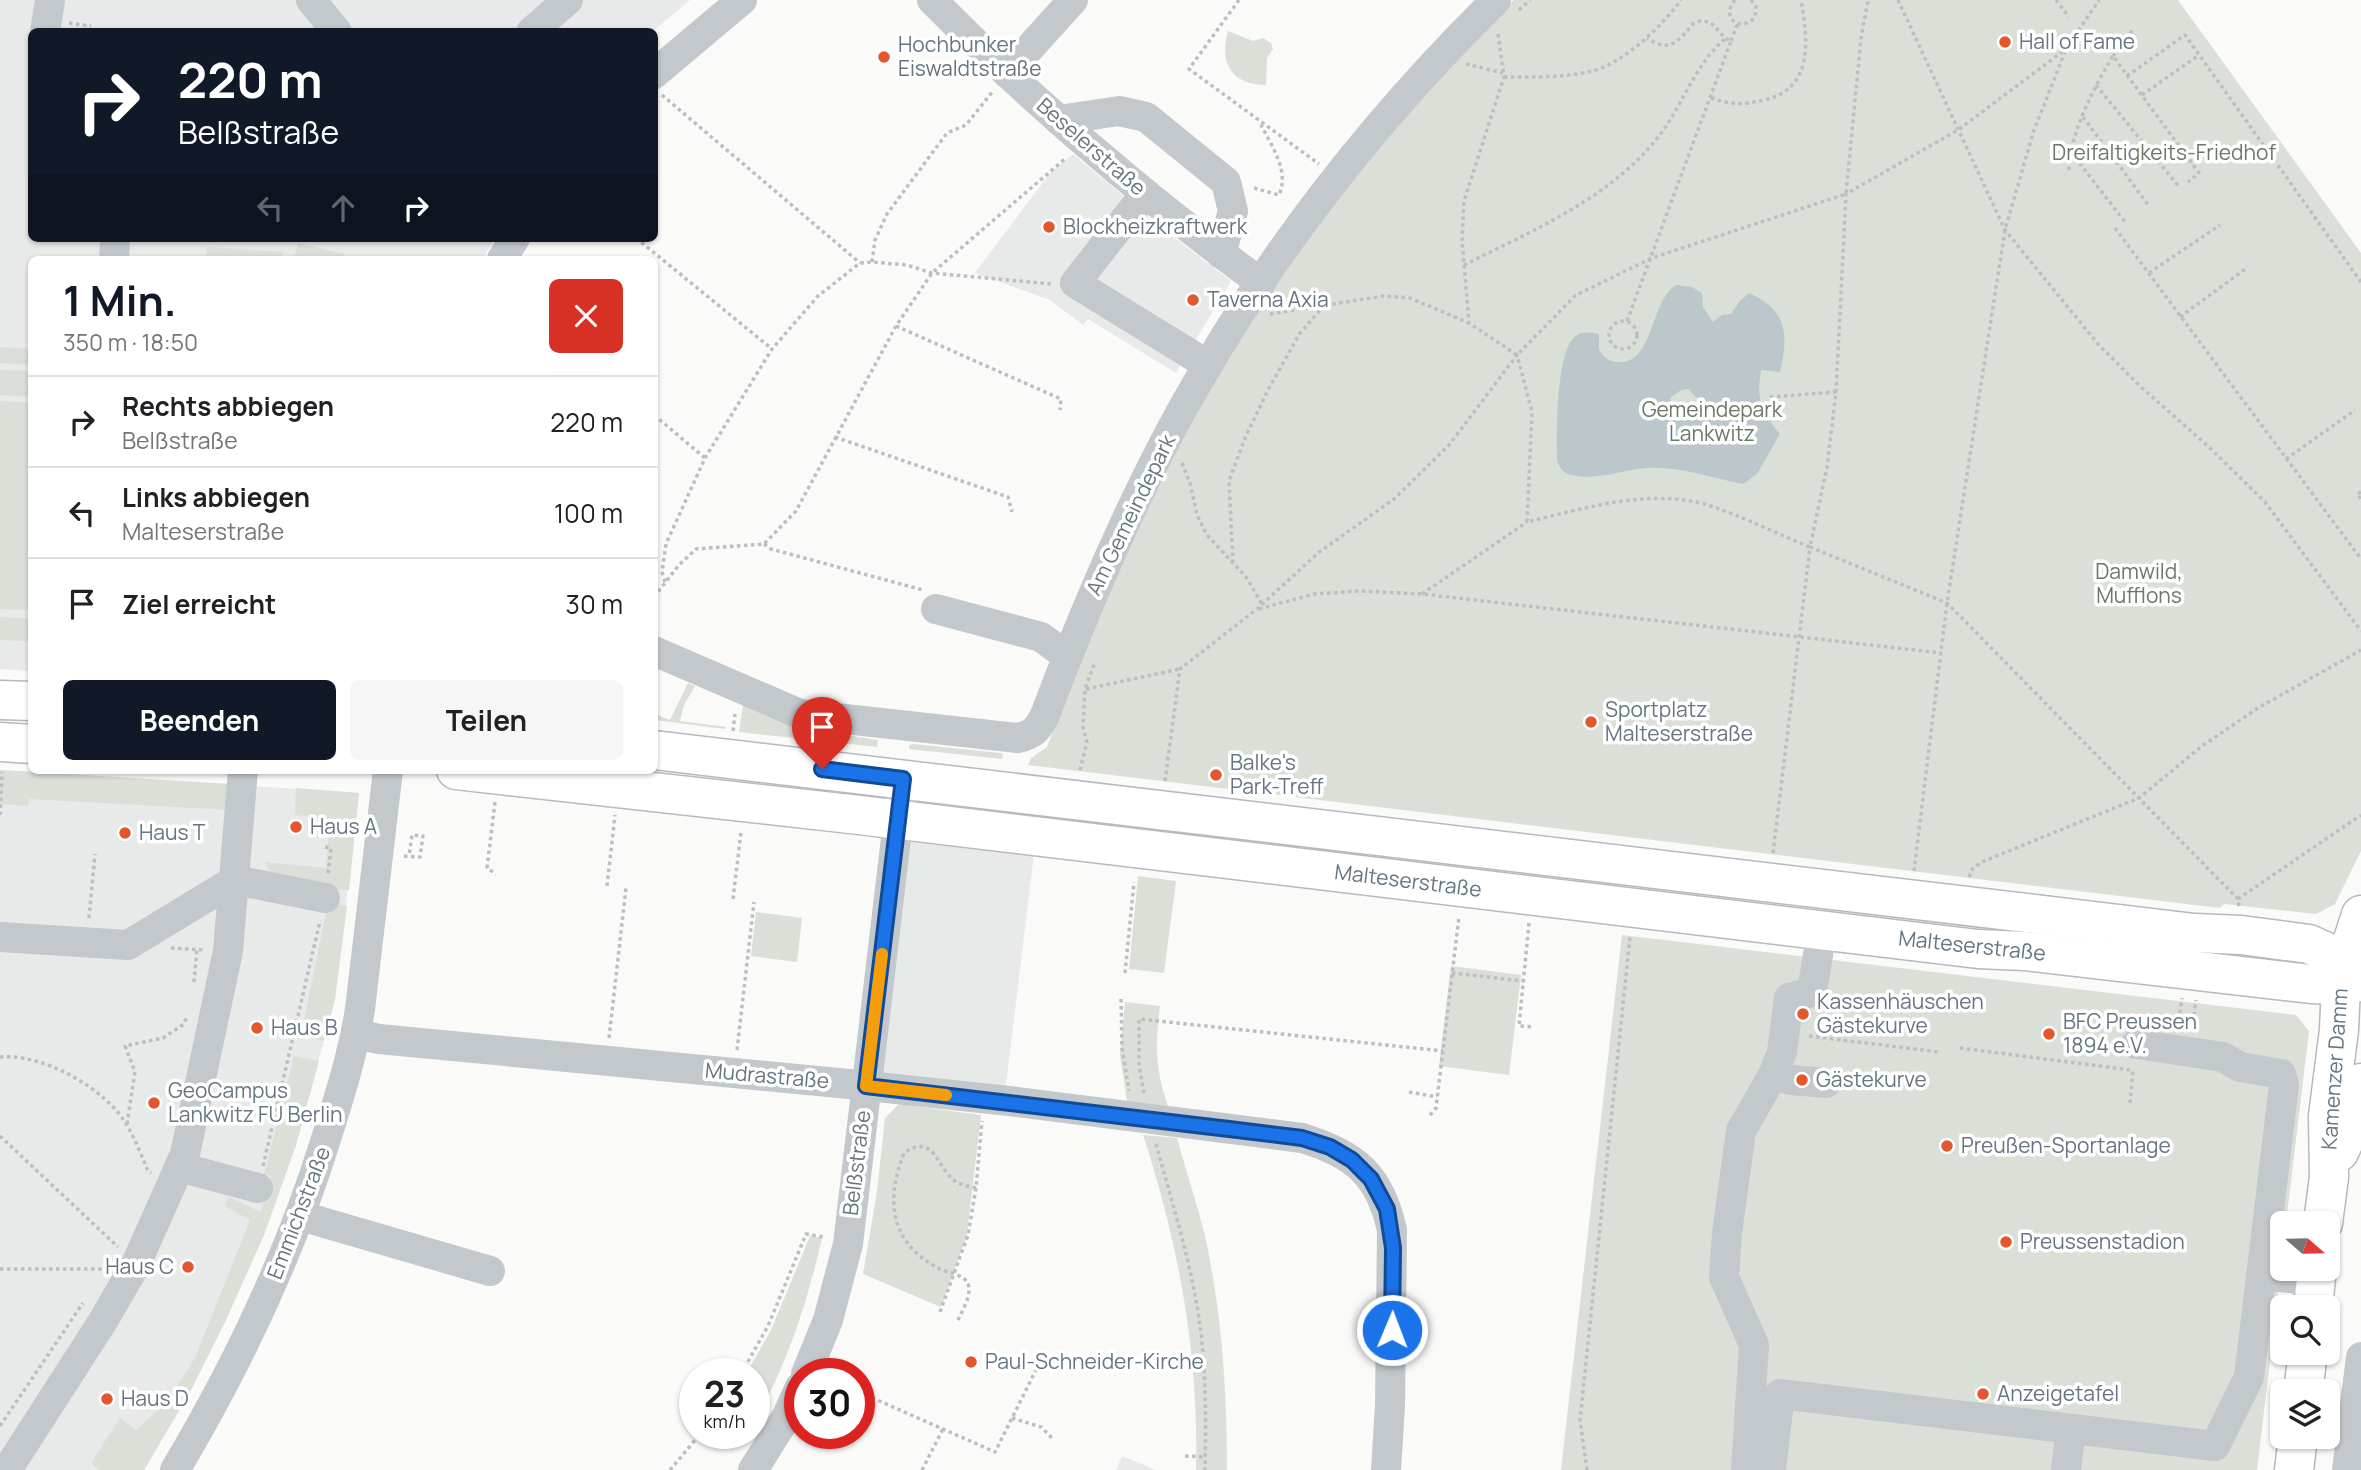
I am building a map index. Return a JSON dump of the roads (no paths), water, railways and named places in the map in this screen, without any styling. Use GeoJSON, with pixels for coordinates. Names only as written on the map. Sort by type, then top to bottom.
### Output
{"type":"FeatureCollection","features":[{"type":"Feature","properties":{"kind":"main road"},"geometry":{"type":"LineString","coordinates":[[0,699],[28,701]]}},
{"type":"Feature","properties":{"kind":"main road","name":"Malteserstraße"},"geometry":{"type":"LineString","coordinates":[[658,750],[903,779],[1771,870],[1826,889],[2194,933],[2249,923],[2309,944],[2352,974]]}},
{"type":"Feature","properties":{"kind":"main road","name":"Malteserstraße"},"geometry":{"type":"LineString","coordinates":[[491,774],[2254,978],[2352,974]]}},
{"type":"Feature","properties":{"kind":"main road"},"geometry":{"type":"LineString","coordinates":[[1822,930],[1826,889]]}},
{"type":"Feature","properties":{"kind":"main road","name":"Kamenzer Damm"},"geometry":{"type":"LineString","coordinates":[[2344,1157],[2328,1116],[2339,1030],[2352,974],[2361,915]]}},
{"type":"Feature","properties":{"kind":"main road","name":"Kamenzer Damm"},"geometry":{"type":"LineString","coordinates":[[2327,1211],[2344,1157],[2361,1083]]}},
{"type":"Feature","properties":{"kind":"main road"},"geometry":{"type":"LineString","coordinates":[[2294,1470],[2297,1449]]}},
{"type":"Feature","properties":{"kind":"street"},"geometry":{"type":"LineString","coordinates":[[46,28],[50,0]]}},
{"type":"Feature","properties":{"kind":"street"},"geometry":{"type":"LineString","coordinates":[[311,0],[334,28]]}},
{"type":"Feature","properties":{"kind":"street"},"geometry":{"type":"LineString","coordinates":[[536,28],[568,0]]}},
{"type":"Feature","properties":{"kind":"street"},"geometry":{"type":"LineString","coordinates":[[658,80],[741,0]]}},
{"type":"Feature","properties":{"kind":"street","name":"Beselerstraße"},"geometry":{"type":"LineString","coordinates":[[932,0],[1083,142],[1221,254],[1267,295]]}},
{"type":"Feature","properties":{"kind":"street"},"geometry":{"type":"LineString","coordinates":[[1007,73],[1073,0]]}},
{"type":"Feature","properties":{"kind":"street","name":"Am Gemeindepark"},"geometry":{"type":"LineString","coordinates":[[658,652],[800,714],[1017,738],[1029,736],[1039,728],[1107,562],[1173,463],[1208,365],[1267,295],[1340,172],[1381,122],[1429,69],[1505,7]]}},
{"type":"Feature","properties":{"kind":"street"},"geometry":{"type":"LineString","coordinates":[[1059,120],[1119,111],[1146,117],[1226,182],[1233,211],[1221,254]]}},
{"type":"Feature","properties":{"kind":"street"},"geometry":{"type":"LineString","coordinates":[[1145,194],[1075,283],[1208,365]]}},
{"type":"Feature","properties":{"kind":"street"},"geometry":{"type":"LineString","coordinates":[[936,609],[1041,636],[1068,654]]}},
{"type":"Feature","properties":{"kind":"street"},"geometry":{"type":"LineString","coordinates":[[7,1470],[103,1321],[136,1264],[185,1154],[229,951],[243,774]]}},
{"type":"Feature","properties":{"kind":"street","name":"Emmichstraße"},"geometry":{"type":"LineString","coordinates":[[175,1470],[247,1339],[301,1216],[335,1112],[356,1034],[388,774]]}},
{"type":"Feature","properties":{"kind":"street","name":"Belßstraße"},"geometry":{"type":"LineString","coordinates":[[813,1358],[828,1320],[848,1244],[903,779]]}},
{"type":"Feature","properties":{"kind":"street"},"geometry":{"type":"LineString","coordinates":[[0,937],[128,945],[235,880],[325,898]]}},
{"type":"Feature","properties":{"kind":"street"},"geometry":{"type":"LineString","coordinates":[[2249,923],[2254,978]]}},
{"type":"Feature","properties":{"kind":"street"},"geometry":{"type":"LineString","coordinates":[[1746,1470],[1754,1345],[1724,1277],[1727,1233],[1741,1131],[1773,1075],[1782,1052],[1789,998],[1812,992],[1822,930]]}},
{"type":"Feature","properties":{"kind":"street","name":"Mudrastraße"},"geometry":{"type":"LineString","coordinates":[[356,1034],[379,1039],[1009,1101],[1302,1138],[1330,1147],[1352,1160],[1371,1179],[1387,1209],[1391,1230],[1390,1406],[1386,1470]]}},
{"type":"Feature","properties":{"kind":"street"},"geometry":{"type":"LineString","coordinates":[[1771,1470],[1780,1394],[2215,1446],[2249,1377],[2284,1085],[2281,1074],[2240,1067],[2223,1057],[2137,1062]]}},
{"type":"Feature","properties":{"kind":"street"},"geometry":{"type":"LineString","coordinates":[[1773,1075],[1792,1080],[1826,1083]]}},
{"type":"Feature","properties":{"kind":"street"},"geometry":{"type":"LineString","coordinates":[[175,1175],[257,1188]]}},
{"type":"Feature","properties":{"kind":"street"},"geometry":{"type":"LineString","coordinates":[[301,1216],[490,1271]]}},
{"type":"Feature","properties":{"kind":"street"},"geometry":{"type":"LineString","coordinates":[[2261,1275],[2315,1286]]}},
{"type":"Feature","properties":{"kind":"street"},"geometry":{"type":"LineString","coordinates":[[2347,1470],[2361,1357]]}},
{"type":"Feature","properties":{"kind":"street"},"geometry":{"type":"LineString","coordinates":[[749,1460],[784,1419]]}},
{"type":"Feature","properties":{"kind":"street"},"geometry":{"type":"LineString","coordinates":[[2066,1470],[2071,1429]]}},
{"type":"Feature","properties":{"kind":"place","name":"Hall of Fame"},"geometry":{"type":"Point","coordinates":[2005,42]}},
{"type":"Feature","properties":{"kind":"place","name":"Hochbunker Eiswaldtstraße"},"geometry":{"type":"Point","coordinates":[884,57]}},
{"type":"Feature","properties":{"kind":"place","name":"Blockheizkraftwerk"},"geometry":{"type":"Point","coordinates":[1049,227]}},
{"type":"Feature","properties":{"kind":"place","name":"Taverna Axia"},"geometry":{"type":"Point","coordinates":[1193,300]}},
{"type":"Feature","properties":{"kind":"place","name":"Sportplatz Malteserstraße"},"geometry":{"type":"Point","coordinates":[1591,722]}},
{"type":"Feature","properties":{"kind":"place","name":"Balke's Park-Treff"},"geometry":{"type":"Point","coordinates":[1216,775]}},
{"type":"Feature","properties":{"kind":"place","name":"Haus A"},"geometry":{"type":"Point","coordinates":[296,827]}},
{"type":"Feature","properties":{"kind":"place","name":"Haus T"},"geometry":{"type":"Point","coordinates":[125,833]}},
{"type":"Feature","properties":{"kind":"place","name":"Kassenhäuschen Gästekurve"},"geometry":{"type":"Point","coordinates":[1803,1014]}},
{"type":"Feature","properties":{"kind":"place","name":"Haus B"},"geometry":{"type":"Point","coordinates":[257,1028]}},
{"type":"Feature","properties":{"kind":"place","name":"BFC Preussen 1894 e.V."},"geometry":{"type":"Point","coordinates":[2049,1034]}},
{"type":"Feature","properties":{"kind":"place","name":"Gästekurve"},"geometry":{"type":"Point","coordinates":[1802,1080]}},
{"type":"Feature","properties":{"kind":"place","name":"GeoCampus Lankwitz FU Berlin"},"geometry":{"type":"Point","coordinates":[154,1103]}},
{"type":"Feature","properties":{"kind":"place","name":"Preußen-Sportanlage"},"geometry":{"type":"Point","coordinates":[1947,1146]}},
{"type":"Feature","properties":{"kind":"place","name":"Preussenstadion"},"geometry":{"type":"Point","coordinates":[2006,1242]}},
{"type":"Feature","properties":{"kind":"place","name":"Haus C"},"geometry":{"type":"Point","coordinates":[188,1267]}},
{"type":"Feature","properties":{"kind":"place","name":"Paul-Schneider-Kirche"},"geometry":{"type":"Point","coordinates":[971,1362]}},
{"type":"Feature","properties":{"kind":"place","name":"Anzeigetafel"},"geometry":{"type":"Point","coordinates":[1983,1394]}},
{"type":"Feature","properties":{"kind":"place","name":"Haus D"},"geometry":{"type":"Point","coordinates":[107,1399]}},
{"type":"Feature","properties":{"kind":"park label","name":"Dreifaltigkeits-Friedhof"},"geometry":{"type":"Point","coordinates":[2164,153]}},
{"type":"Feature","properties":{"kind":"park label","name":"Gemeindepark Lankwitz"},"geometry":{"type":"Point","coordinates":[1712,422]}},
{"type":"Feature","properties":{"kind":"park label","name":"Damwild, Mufflons"},"geometry":{"type":"Point","coordinates":[2139,584]}}]}
